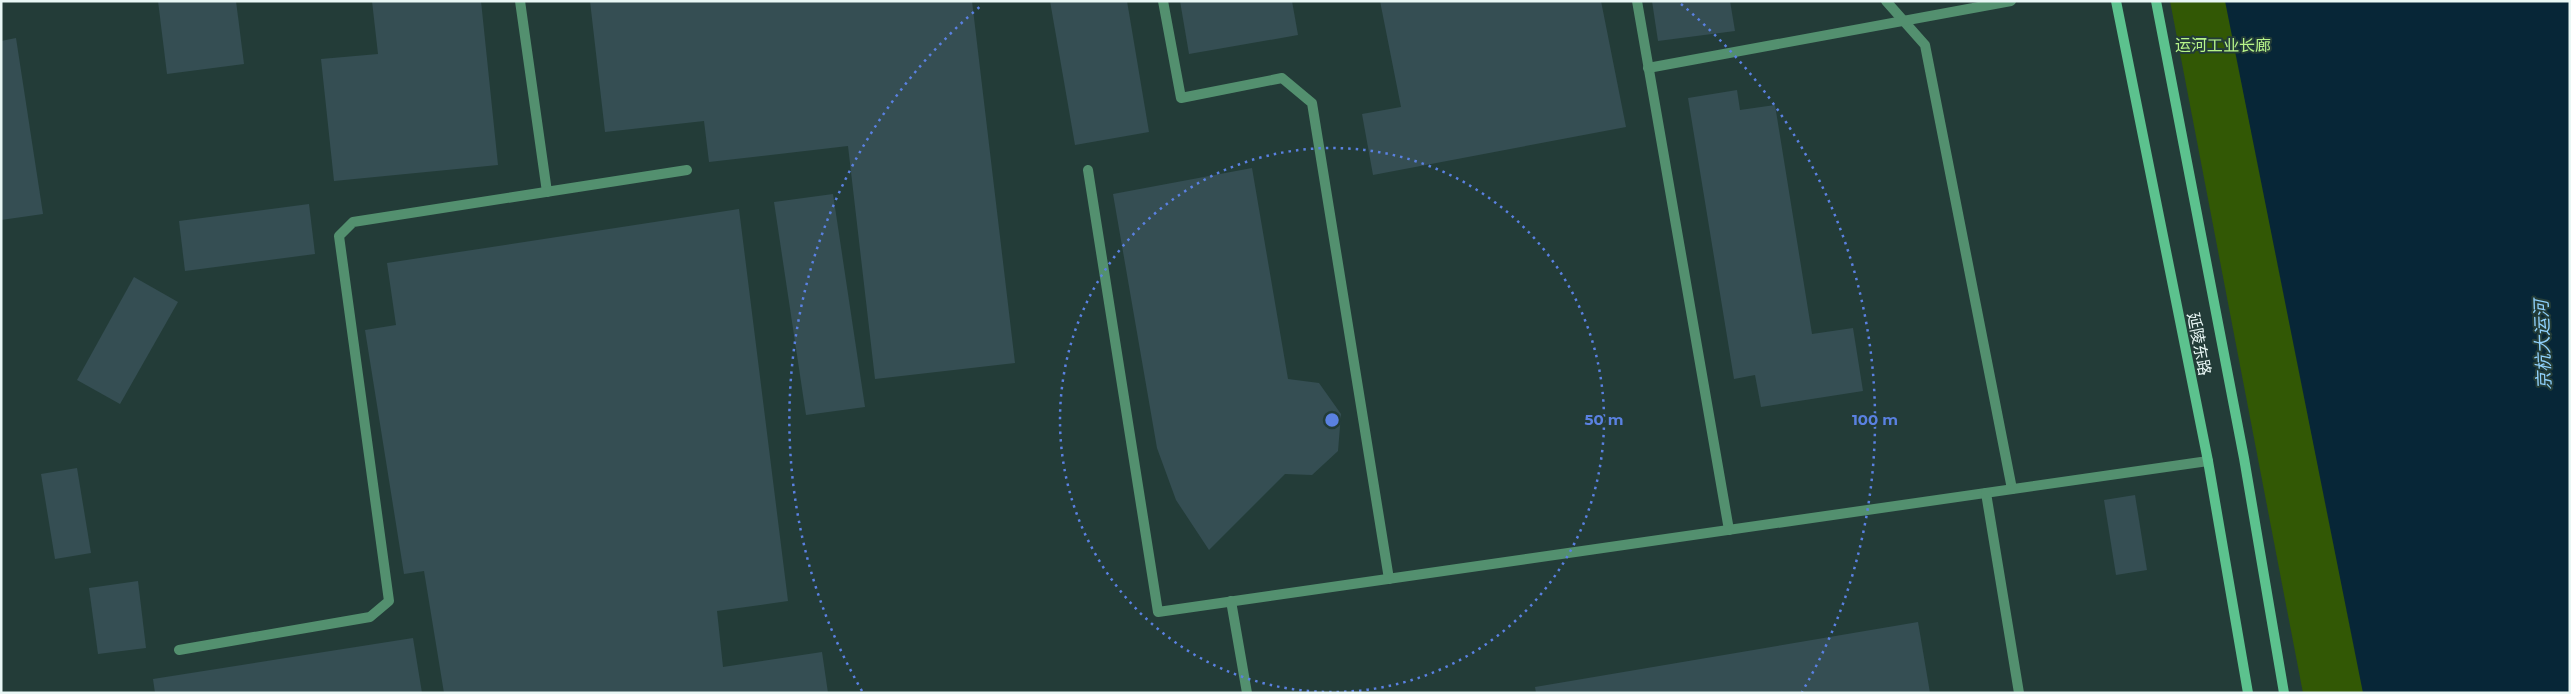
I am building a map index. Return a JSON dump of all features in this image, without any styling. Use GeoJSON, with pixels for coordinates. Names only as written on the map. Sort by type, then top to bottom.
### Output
{"type":"FeatureCollection","features":[{"type":"Feature","properties":{"kind":"main road","name":"延陵东路"},"geometry":{"type":"LineString","coordinates":[[2116,1],[2208,461],[2248,693]]}},
{"type":"Feature","properties":{"kind":"main road","name":"延陵东路"},"geometry":{"type":"LineString","coordinates":[[2156,1],[2244,458],[2284,693]]}},
{"type":"Feature","properties":{"kind":"lane"},"geometry":{"type":"LineString","coordinates":[[520,1],[547,192]]}},
{"type":"Feature","properties":{"kind":"lane"},"geometry":{"type":"LineString","coordinates":[[1163,1],[1182,98],[1282,78],[1312,103],[1389,579]]}},
{"type":"Feature","properties":{"kind":"lane"},"geometry":{"type":"LineString","coordinates":[[1636,1],[1730,530]]}},
{"type":"Feature","properties":{"kind":"lane"},"geometry":{"type":"LineString","coordinates":[[1886,1],[1925,45],[2012,489]]}},
{"type":"Feature","properties":{"kind":"lane"},"geometry":{"type":"LineString","coordinates":[[1648,68],[2010,1]]}},
{"type":"Feature","properties":{"kind":"lane"},"geometry":{"type":"LineString","coordinates":[[179,650],[370,617],[389,601],[339,236],[353,222],[687,170]]}},
{"type":"Feature","properties":{"kind":"lane"},"geometry":{"type":"LineString","coordinates":[[1088,170],[1158,612],[2208,461]]}},
{"type":"Feature","properties":{"kind":"lane"},"geometry":{"type":"LineString","coordinates":[[1986,493],[2019,693]]}},
{"type":"Feature","properties":{"kind":"lane"},"geometry":{"type":"LineString","coordinates":[[1231,602],[1246,693]]}},
{"type":"Feature","properties":{"kind":"green space","name":"运河工业长廊"},"geometry":{"type":"Polygon","coordinates":[[[2170,1],[2259,1],[2377,693],[2303,693],[2170,1]]]}},
{"type":"Feature","properties":{"kind":"water","name":"京杭大运河"},"geometry":{"type":"Polygon","coordinates":[[[2225,1],[2570,1],[2570,693],[2363,693],[2225,1]]]}},
{"type":"Feature","properties":{"kind":"building"},"geometry":{"type":"Polygon","coordinates":[[[158,1],[236,1],[244,64],[167,74],[158,1]]]}},
{"type":"Feature","properties":{"kind":"building"},"geometry":{"type":"Polygon","coordinates":[[[372,1],[481,1],[498,165],[334,181],[321,59],[378,54],[372,1]]]}},
{"type":"Feature","properties":{"kind":"building"},"geometry":{"type":"Polygon","coordinates":[[[590,1],[972,1],[1015,363],[875,379],[848,146],[709,162],[704,121],[605,132],[590,1]]]}},
{"type":"Feature","properties":{"kind":"building"},"geometry":{"type":"Polygon","coordinates":[[[1050,1],[1127,1],[1149,132],[1075,145],[1050,1]]]}},
{"type":"Feature","properties":{"kind":"building"},"geometry":{"type":"Polygon","coordinates":[[[1180,1],[1292,1],[1298,35],[1189,54],[1180,1]]]}},
{"type":"Feature","properties":{"kind":"building"},"geometry":{"type":"Polygon","coordinates":[[[1380,1],[1601,1],[1626,127],[1373,175],[1362,114],[1401,107],[1380,1]]]}},
{"type":"Feature","properties":{"kind":"building"},"geometry":{"type":"Polygon","coordinates":[[[1652,1],[1730,1],[1735,31],[1658,41],[1652,1]]]}},
{"type":"Feature","properties":{"kind":"building"},"geometry":{"type":"Polygon","coordinates":[[[16,38],[43,214],[1,220],[1,41],[16,38]]]}},
{"type":"Feature","properties":{"kind":"building"},"geometry":{"type":"Polygon","coordinates":[[[1737,90],[1740,110],[1775,105],[1812,334],[1853,328],[1863,391],[1761,407],[1755,375],[1734,379],[1688,98],[1737,90]]]}},
{"type":"Feature","properties":{"kind":"building"},"geometry":{"type":"Polygon","coordinates":[[[1252,168],[1288,379],[1319,383],[1341,414],[1338,451],[1312,475],[1285,474],[1209,550],[1176,500],[1157,448],[1113,194],[1252,168]]]}},
{"type":"Feature","properties":{"kind":"building"},"geometry":{"type":"Polygon","coordinates":[[[833,194],[865,407],[806,415],[774,202],[833,194]]]}},
{"type":"Feature","properties":{"kind":"building"},"geometry":{"type":"Polygon","coordinates":[[[309,204],[315,254],[185,271],[179,221],[309,204]]]}},
{"type":"Feature","properties":{"kind":"building"},"geometry":{"type":"Polygon","coordinates":[[[739,209],[788,601],[717,611],[723,667],[822,652],[828,693],[444,693],[424,571],[404,574],[365,330],[396,325],[387,263],[739,209]]]}},
{"type":"Feature","properties":{"kind":"building"},"geometry":{"type":"Polygon","coordinates":[[[134,277],[178,302],[120,404],[77,380],[134,277]]]}},
{"type":"Feature","properties":{"kind":"building"},"geometry":{"type":"Polygon","coordinates":[[[77,468],[91,553],[55,559],[41,474],[77,468]]]}},
{"type":"Feature","properties":{"kind":"building"},"geometry":{"type":"Polygon","coordinates":[[[2135,495],[2147,570],[2116,575],[2104,500],[2135,495]]]}},
{"type":"Feature","properties":{"kind":"building"},"geometry":{"type":"Polygon","coordinates":[[[138,581],[146,648],[98,654],[89,588],[138,581]]]}},
{"type":"Feature","properties":{"kind":"building"},"geometry":{"type":"Polygon","coordinates":[[[1918,622],[1930,693],[1536,693],[1535,687],[1918,622]]]}},
{"type":"Feature","properties":{"kind":"building"},"geometry":{"type":"Polygon","coordinates":[[[413,638],[422,693],[155,693],[153,679],[413,638]]]}}]}
